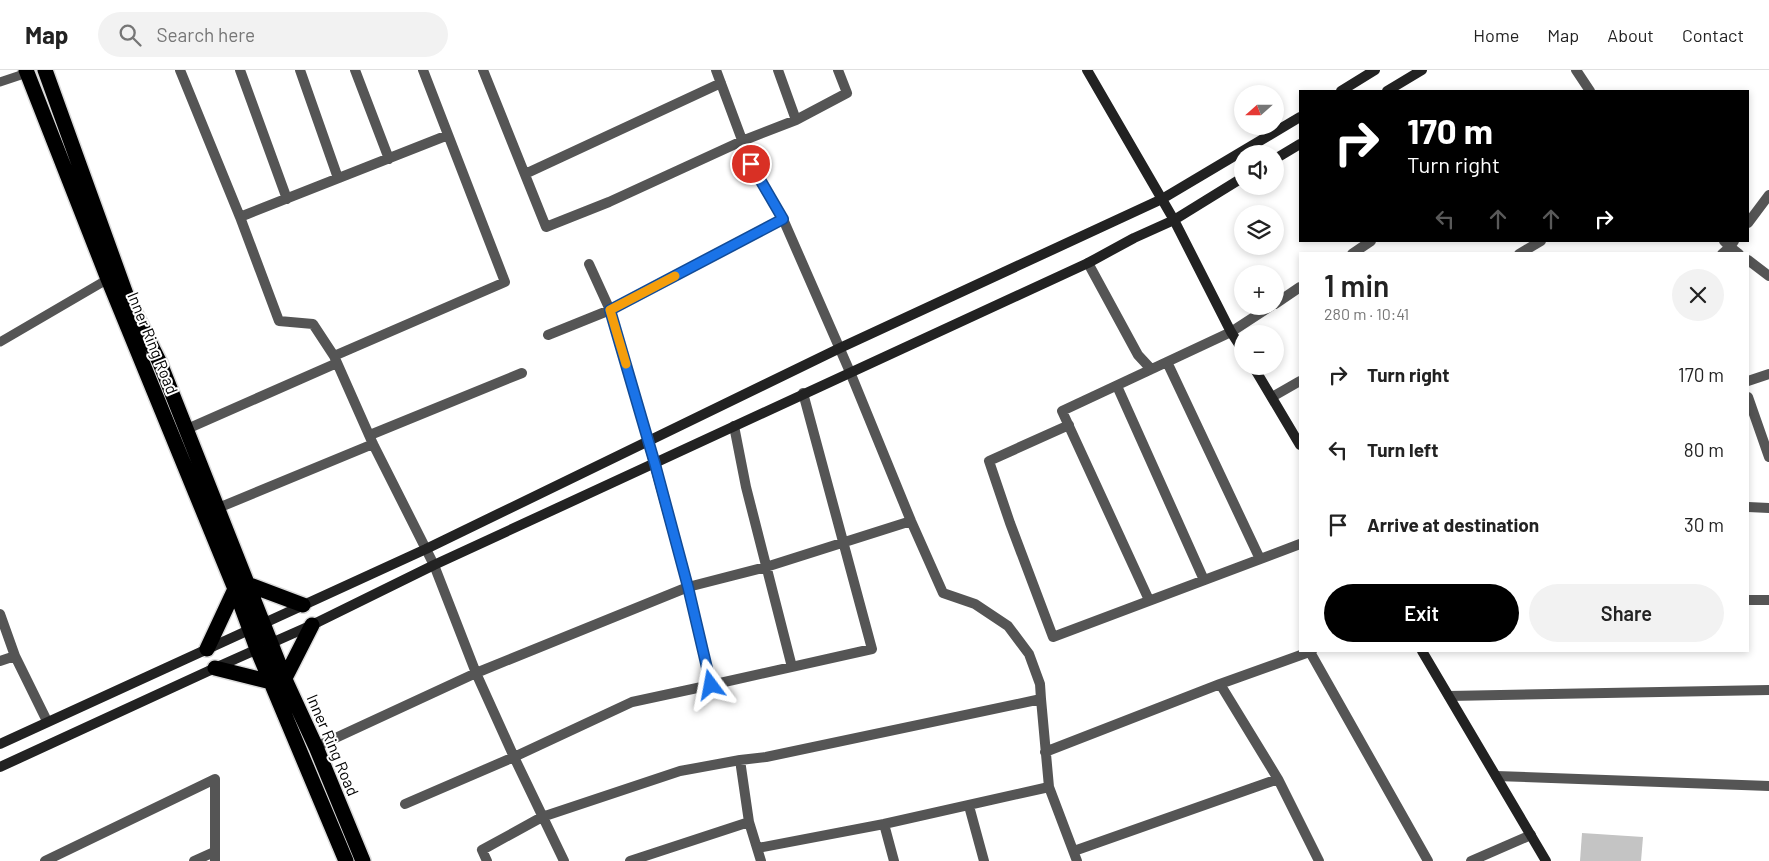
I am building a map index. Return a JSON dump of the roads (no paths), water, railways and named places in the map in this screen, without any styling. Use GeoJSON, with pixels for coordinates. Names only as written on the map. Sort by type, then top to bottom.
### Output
{"type":"FeatureCollection","features":[{"type":"Feature","properties":{"kind":"highway","name":"Inner Ring Road"},"geometry":{"type":"LineString","coordinates":[[45,70],[127,297],[160,363],[218,508],[241,586]]}},
{"type":"Feature","properties":{"kind":"highway","name":"Inner Ring Road"},"geometry":{"type":"LineString","coordinates":[[26,71],[108,279],[241,586],[346,861]]}},
{"type":"Feature","properties":{"kind":"highway"},"geometry":{"type":"LineString","coordinates":[[207,649],[241,586],[303,605]]}},
{"type":"Feature","properties":{"kind":"highway"},"geometry":{"type":"LineString","coordinates":[[215,668],[278,680],[312,625]]}},
{"type":"Feature","properties":{"kind":"highway","name":"Inner Ring Road"},"geometry":{"type":"LineString","coordinates":[[278,680],[316,747],[363,861]]}},
{"type":"Feature","properties":{"kind":"street"},"geometry":{"type":"LineString","coordinates":[[180,70],[240,217],[279,321],[313,324],[336,359],[372,439],[434,565],[476,673],[564,861]]}},
{"type":"Feature","properties":{"kind":"street"},"geometry":{"type":"LineString","coordinates":[[240,70],[287,199]]}},
{"type":"Feature","properties":{"kind":"street"},"geometry":{"type":"LineString","coordinates":[[300,70],[338,178]]}},
{"type":"Feature","properties":{"kind":"street"},"geometry":{"type":"LineString","coordinates":[[355,70],[388,159]]}},
{"type":"Feature","properties":{"kind":"street"},"geometry":{"type":"LineString","coordinates":[[187,429],[506,282],[423,70]]}},
{"type":"Feature","properties":{"kind":"street"},"geometry":{"type":"LineString","coordinates":[[483,70],[546,226],[609,202],[742,141],[796,120],[847,92],[838,70]]}},
{"type":"Feature","properties":{"kind":"street"},"geometry":{"type":"LineString","coordinates":[[716,70],[751,164],[783,219],[840,348],[911,521],[943,593],[975,604],[1008,626],[1029,654],[1040,684],[1045,752],[1050,787],[1075,856],[1278,779]]}},
{"type":"Feature","properties":{"kind":"street"},"geometry":{"type":"LineString","coordinates":[[778,70],[796,120]]}},
{"type":"Feature","properties":{"kind":"street"},"geometry":{"type":"LineString","coordinates":[[1087,70],[1174,220],[1234,336]]}},
{"type":"Feature","properties":{"kind":"street"},"geometry":{"type":"LineString","coordinates":[[1343,90],[1375,70]]}},
{"type":"Feature","properties":{"kind":"street"},"geometry":{"type":"LineString","coordinates":[[1389,90],[1422,70]]}},
{"type":"Feature","properties":{"kind":"street"},"geometry":{"type":"LineString","coordinates":[[1576,70],[1589,90]]}},
{"type":"Feature","properties":{"kind":"street"},"geometry":{"type":"LineString","coordinates":[[525,174],[721,83]]}},
{"type":"Feature","properties":{"kind":"street"},"geometry":{"type":"LineString","coordinates":[[0,744],[426,549],[840,348],[1162,200],[1299,117]]}},
{"type":"Feature","properties":{"kind":"street"},"geometry":{"type":"LineString","coordinates":[[240,217],[448,135]]}},
{"type":"Feature","properties":{"kind":"street"},"geometry":{"type":"LineString","coordinates":[[1284,154],[1299,145]]}},
{"type":"Feature","properties":{"kind":"street"},"geometry":{"type":"LineString","coordinates":[[0,767],[312,625],[434,565],[1088,263],[1134,238],[1174,220],[1234,183]]}},
{"type":"Feature","properties":{"kind":"street"},"geometry":{"type":"LineString","coordinates":[[1749,222],[1769,195]]}},
{"type":"Feature","properties":{"kind":"street"},"geometry":{"type":"LineString","coordinates":[[548,334],[610,310],[783,219]]}},
{"type":"Feature","properties":{"kind":"street"},"geometry":{"type":"LineString","coordinates":[[1355,252],[1370,242]]}},
{"type":"Feature","properties":{"kind":"street"},"geometry":{"type":"LineString","coordinates":[[1522,252],[1539,242]]}},
{"type":"Feature","properties":{"kind":"street"},"geometry":{"type":"LineString","coordinates":[[1749,261],[1769,276]]}},
{"type":"Feature","properties":{"kind":"street"},"geometry":{"type":"LineString","coordinates":[[1088,263],[1138,355],[1150,370],[1147,372]]}},
{"type":"Feature","properties":{"kind":"street"},"geometry":{"type":"LineString","coordinates":[[589,264],[610,310],[655,464],[688,587],[711,685]]}},
{"type":"Feature","properties":{"kind":"street"},"geometry":{"type":"LineString","coordinates":[[1284,298],[1299,289]]}},
{"type":"Feature","properties":{"kind":"street"},"geometry":{"type":"LineString","coordinates":[[1149,600],[1062,411],[1231,332],[1257,315]]}},
{"type":"Feature","properties":{"kind":"street"},"geometry":{"type":"LineString","coordinates":[[1167,362],[1260,559]]}},
{"type":"Feature","properties":{"kind":"street"},"geometry":{"type":"LineString","coordinates":[[218,508],[522,373]]}},
{"type":"Feature","properties":{"kind":"street"},"geometry":{"type":"LineString","coordinates":[[1749,381],[1769,374]]}},
{"type":"Feature","properties":{"kind":"street"},"geometry":{"type":"LineString","coordinates":[[1259,375],[1299,443]]}},
{"type":"Feature","properties":{"kind":"street"},"geometry":{"type":"LineString","coordinates":[[1272,397],[1299,382]]}},
{"type":"Feature","properties":{"kind":"street"},"geometry":{"type":"LineString","coordinates":[[1117,386],[1204,580]]}},
{"type":"Feature","properties":{"kind":"street"},"geometry":{"type":"LineString","coordinates":[[405,804],[514,757],[632,702],[872,649],[804,393]]}},
{"type":"Feature","properties":{"kind":"street"},"geometry":{"type":"LineString","coordinates":[[1749,400],[1769,457]]}},
{"type":"Feature","properties":{"kind":"street"},"geometry":{"type":"LineString","coordinates":[[1069,425],[989,461],[1010,524],[1053,637],[1299,544]]}},
{"type":"Feature","properties":{"kind":"street"},"geometry":{"type":"LineString","coordinates":[[734,426],[746,487],[792,666]]}},
{"type":"Feature","properties":{"kind":"street"},"geometry":{"type":"LineString","coordinates":[[1749,507],[1769,508]]}},
{"type":"Feature","properties":{"kind":"street"},"geometry":{"type":"LineString","coordinates":[[316,747],[476,673],[688,587],[766,567],[911,521]]}},
{"type":"Feature","properties":{"kind":"street"},"geometry":{"type":"LineString","coordinates":[[1749,600],[1769,600]]}},
{"type":"Feature","properties":{"kind":"street"},"geometry":{"type":"LineString","coordinates":[[0,614],[16,656],[47,721]]}},
{"type":"Feature","properties":{"kind":"street"},"geometry":{"type":"LineString","coordinates":[[1045,752],[1220,684],[1311,652],[1428,861]]}},
{"type":"Feature","properties":{"kind":"street"},"geometry":{"type":"LineString","coordinates":[[1423,652],[1546,861]]}},
{"type":"Feature","properties":{"kind":"street"},"geometry":{"type":"LineString","coordinates":[[0,661],[16,656]]}},
{"type":"Feature","properties":{"kind":"street"},"geometry":{"type":"LineString","coordinates":[[1220,684],[1278,779],[1319,861]]}},
{"type":"Feature","properties":{"kind":"street"},"geometry":{"type":"LineString","coordinates":[[1449,696],[1769,690]]}},
{"type":"Feature","properties":{"kind":"street"},"geometry":{"type":"LineString","coordinates":[[487,861],[482,850],[542,817],[680,771],[766,757],[1041,699]]}},
{"type":"Feature","properties":{"kind":"street"},"geometry":{"type":"LineString","coordinates":[[740,760],[749,822],[761,861]]}},
{"type":"Feature","properties":{"kind":"street"},"geometry":{"type":"LineString","coordinates":[[1496,776],[1769,786]]}},
{"type":"Feature","properties":{"kind":"street"},"geometry":{"type":"LineString","coordinates":[[45,861],[215,779],[215,856],[194,861]]}},
{"type":"Feature","properties":{"kind":"street"},"geometry":{"type":"LineString","coordinates":[[758,848],[884,824],[1050,787]]}},
{"type":"Feature","properties":{"kind":"street"},"geometry":{"type":"LineString","coordinates":[[969,806],[984,861]]}},
{"type":"Feature","properties":{"kind":"street"},"geometry":{"type":"LineString","coordinates":[[630,861],[749,822]]}},
{"type":"Feature","properties":{"kind":"street"},"geometry":{"type":"LineString","coordinates":[[884,824],[894,861]]}},
{"type":"Feature","properties":{"kind":"street"},"geometry":{"type":"LineString","coordinates":[[1471,861],[1531,835]]}},
{"type":"Feature","properties":{"kind":"lane"},"geometry":{"type":"LineString","coordinates":[[0,82],[26,71]]}},
{"type":"Feature","properties":{"kind":"lane"},"geometry":{"type":"LineString","coordinates":[[0,342],[108,279]]}}]}
